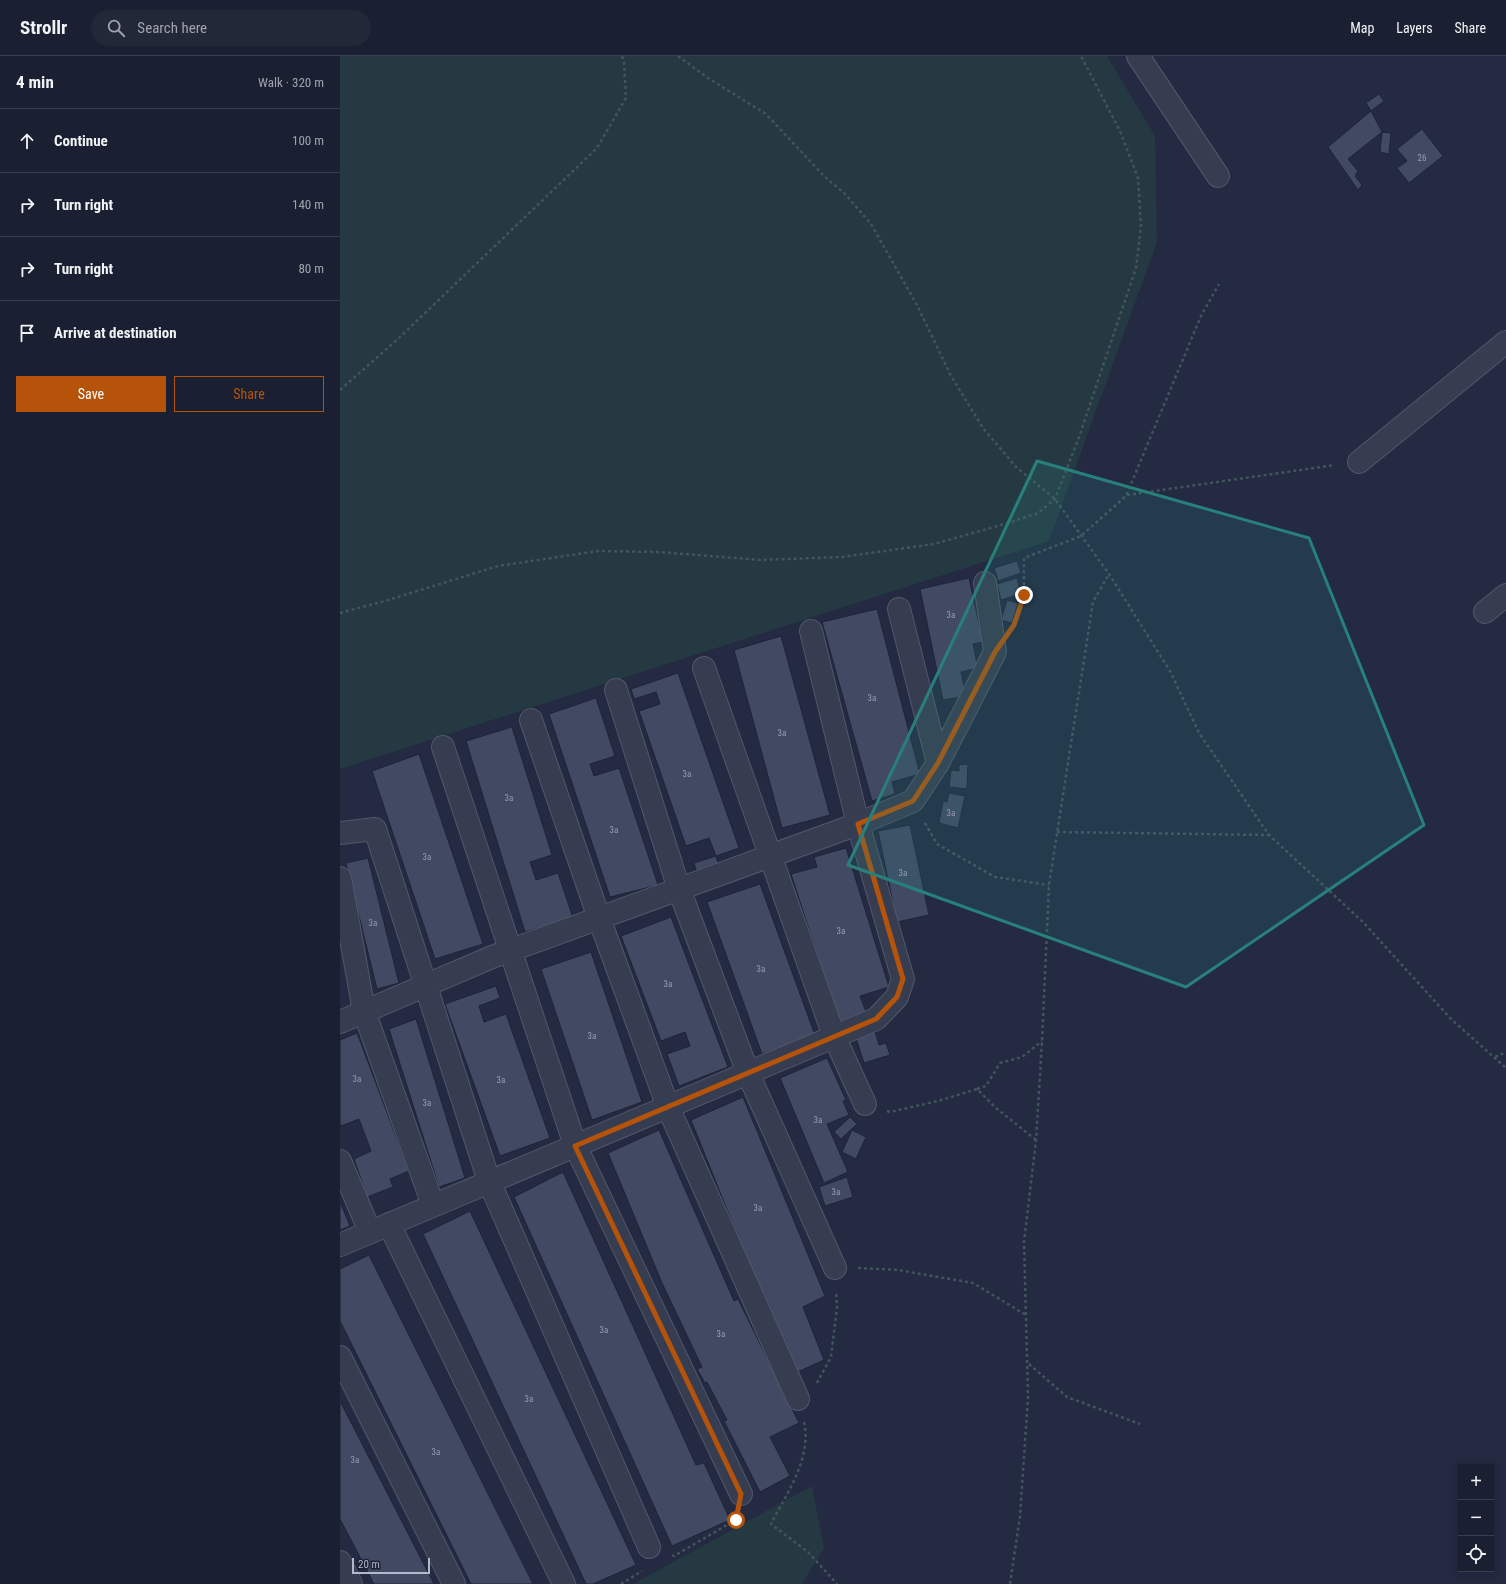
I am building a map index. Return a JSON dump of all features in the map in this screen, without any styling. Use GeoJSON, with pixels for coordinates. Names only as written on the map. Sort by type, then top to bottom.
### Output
{"type":"FeatureCollection","features":[{"type":"Feature","properties":{"kind":"lane"},"geometry":{"type":"LineString","coordinates":[[1138,56],[1218,176]]}},
{"type":"Feature","properties":{"kind":"lane"},"geometry":{"type":"LineString","coordinates":[[1359,462],[1506,342]]}},
{"type":"Feature","properties":{"kind":"lane"},"geometry":{"type":"LineString","coordinates":[[340,1022],[510,950],[858,824],[913,801],[938,763],[995,652],[985,583]]}},
{"type":"Feature","properties":{"kind":"lane"},"geometry":{"type":"LineString","coordinates":[[1485,612],[1506,595]]}},
{"type":"Feature","properties":{"kind":"lane"},"geometry":{"type":"LineString","coordinates":[[899,609],[938,763]]}},
{"type":"Feature","properties":{"kind":"lane"},"geometry":{"type":"LineString","coordinates":[[340,1245],[876,1019],[897,997],[903,979],[858,824],[811,631]]}},
{"type":"Feature","properties":{"kind":"lane"},"geometry":{"type":"LineString","coordinates":[[704,668],[834,1036],[865,1104]]}},
{"type":"Feature","properties":{"kind":"lane"},"geometry":{"type":"LineString","coordinates":[[616,690],[679,889],[748,1073],[835,1268]]}},
{"type":"Feature","properties":{"kind":"lane"},"geometry":{"type":"LineString","coordinates":[[531,720],[599,918],[668,1107],[798,1400]]}},
{"type":"Feature","properties":{"kind":"lane"},"geometry":{"type":"LineString","coordinates":[[443,747],[575,1146],[741,1494]]}},
{"type":"Feature","properties":{"kind":"lane"},"geometry":{"type":"LineString","coordinates":[[340,834],[375,829],[490,1181],[649,1547]]}},
{"type":"Feature","properties":{"kind":"lane"},"geometry":{"type":"LineString","coordinates":[[340,878],[364,1012],[433,1205]]}},
{"type":"Feature","properties":{"kind":"lane"},"geometry":{"type":"LineString","coordinates":[[340,1161],[379,1228],[564,1584]]}},
{"type":"Feature","properties":{"kind":"lane"},"geometry":{"type":"LineString","coordinates":[[340,1357],[454,1584]]}},
{"type":"Feature","properties":{"kind":"lane"},"geometry":{"type":"LineString","coordinates":[[340,1562],[351,1584]]}},
{"type":"Feature","properties":{"kind":"path"},"geometry":{"type":"LineString","coordinates":[[340,390],[409,328],[597,148],[626,98],[624,63],[622,56]]}},
{"type":"Feature","properties":{"kind":"path"},"geometry":{"type":"LineString","coordinates":[[678,56],[708,78],[766,114],[825,177],[845,194],[871,224],[918,307],[951,376],[983,428],[1016,467],[1055,499],[1109,574],[1170,671],[1199,733],[1269,835],[1363,922],[1451,1019],[1506,1068]]}},
{"type":"Feature","properties":{"kind":"path"},"geometry":{"type":"LineString","coordinates":[[340,613],[385,601],[498,566],[598,551],[659,552],[761,560],[842,557],[934,544],[1038,513],[1055,499],[1078,440],[1136,268],[1141,226],[1138,178],[1120,131],[1081,56]]}},
{"type":"Feature","properties":{"kind":"path"},"geometry":{"type":"LineString","coordinates":[[995,652],[1014,625],[1024,595],[1024,558],[1081,536],[1126,496],[1201,316],[1219,284]]}},
{"type":"Feature","properties":{"kind":"path"},"geometry":{"type":"LineString","coordinates":[[1126,496],[1359,462]]}},
{"type":"Feature","properties":{"kind":"path"},"geometry":{"type":"LineString","coordinates":[[1010,1584],[1020,1516],[1028,1398],[1024,1242],[1036,1140],[1049,885],[1093,602],[1109,574]]}},
{"type":"Feature","properties":{"kind":"path"},"geometry":{"type":"LineString","coordinates":[[913,801],[937,844],[995,877],[1049,885]]}},
{"type":"Feature","properties":{"kind":"path"},"geometry":{"type":"LineString","coordinates":[[1057,832],[1269,835]]}},
{"type":"Feature","properties":{"kind":"path"},"geometry":{"type":"LineString","coordinates":[[865,1104],[890,1112],[938,1101],[986,1086],[1000,1063],[1022,1057],[1042,1041]]}},
{"type":"Feature","properties":{"kind":"path"},"geometry":{"type":"LineString","coordinates":[[1495,1057],[1506,1052]]}},
{"type":"Feature","properties":{"kind":"path"},"geometry":{"type":"LineString","coordinates":[[977,1089],[996,1108],[1036,1140]]}},
{"type":"Feature","properties":{"kind":"path"},"geometry":{"type":"LineString","coordinates":[[837,1584],[808,1552],[771,1524],[800,1469],[807,1434],[798,1400],[816,1385],[831,1357],[837,1307],[835,1268],[898,1270],[972,1283],[1026,1315]]}},
{"type":"Feature","properties":{"kind":"path"},"geometry":{"type":"LineString","coordinates":[[1028,1364],[1067,1397],[1140,1424]]}},
{"type":"Feature","properties":{"kind":"path"},"geometry":{"type":"LineString","coordinates":[[621,1584],[644,1570],[649,1547],[674,1556],[700,1539],[736,1520],[741,1494]]}},
{"type":"Feature","properties":{"kind":"highlighted area"},"geometry":{"type":"Polygon","coordinates":[[[1037,461],[1309,538],[1424,825],[1186,987],[848,865],[1037,461]]]}},
{"type":"Feature","properties":{"kind":"shaded area"},"geometry":{"type":"Polygon","coordinates":[[[340,56],[1107,56],[1155,136],[1157,242],[1049,541],[340,769],[340,56]]]}},
{"type":"Feature","properties":{"kind":"shaded area"},"geometry":{"type":"Polygon","coordinates":[[[812,1486],[824,1548],[802,1584],[633,1584],[812,1486]]]}},
{"type":"Feature","properties":{"kind":"building"},"geometry":{"type":"Polygon","coordinates":[[[1379,94],[1384,101],[1371,111],[1366,103],[1379,94]]]}},
{"type":"Feature","properties":{"kind":"building"},"geometry":{"type":"Polygon","coordinates":[[[1371,111],[1382,132],[1348,159],[1358,171],[1355,176],[1362,185],[1358,190],[1328,147],[1371,111]]]}},
{"type":"Feature","properties":{"kind":"building"},"geometry":{"type":"Polygon","coordinates":[[[1422,129],[1443,156],[1409,183],[1397,168],[1407,161],[1397,149],[1422,129]]]}},
{"type":"Feature","properties":{"kind":"building"},"geometry":{"type":"Polygon","coordinates":[[[1382,132],[1391,133],[1389,154],[1380,152],[1382,132]]]}},
{"type":"Feature","properties":{"kind":"building"},"geometry":{"type":"Polygon","coordinates":[[[1017,561],[1021,573],[998,581],[994,568],[1017,561]]]}},
{"type":"Feature","properties":{"kind":"building"},"geometry":{"type":"Polygon","coordinates":[[[969,578],[983,642],[973,644],[978,668],[961,672],[966,696],[943,700],[920,589],[969,578]]]}},
{"type":"Feature","properties":{"kind":"building"},"geometry":{"type":"Polygon","coordinates":[[[1017,578],[1021,594],[1001,600],[997,584],[1017,578]]]}},
{"type":"Feature","properties":{"kind":"building"},"geometry":{"type":"Polygon","coordinates":[[[1007,600],[1018,603],[1012,623],[1001,620],[1007,600]]]}},
{"type":"Feature","properties":{"kind":"building"},"geometry":{"type":"Polygon","coordinates":[[[877,609],[920,774],[892,782],[895,794],[872,801],[822,622],[877,609]]]}},
{"type":"Feature","properties":{"kind":"building"},"geometry":{"type":"Polygon","coordinates":[[[781,636],[830,815],[782,828],[734,650],[781,636]]]}},
{"type":"Feature","properties":{"kind":"building"},"geometry":{"type":"Polygon","coordinates":[[[678,673],[739,848],[716,856],[709,838],[686,846],[639,711],[660,704],[656,692],[634,699],[631,689],[678,673]]]}},
{"type":"Feature","properties":{"kind":"building"},"geometry":{"type":"Polygon","coordinates":[[[596,698],[615,756],[590,764],[594,776],[619,768],[658,885],[610,897],[549,714],[596,698]]]}},
{"type":"Feature","properties":{"kind":"building"},"geometry":{"type":"Polygon","coordinates":[[[512,727],[552,855],[530,862],[536,880],[558,873],[573,918],[525,932],[466,741],[512,727]]]}},
{"type":"Feature","properties":{"kind":"building"},"geometry":{"type":"Polygon","coordinates":[[[419,754],[483,944],[435,959],[372,771],[419,754]]]}},
{"type":"Feature","properties":{"kind":"building"},"geometry":{"type":"Polygon","coordinates":[[[968,764],[967,789],[949,787],[951,770],[959,771],[959,765],[968,764]]]}},
{"type":"Feature","properties":{"kind":"building"},"geometry":{"type":"Polygon","coordinates":[[[949,793],[965,796],[958,828],[939,823],[943,801],[947,802],[949,793]]]}},
{"type":"Feature","properties":{"kind":"building"},"geometry":{"type":"Polygon","coordinates":[[[910,825],[929,915],[897,922],[878,831],[910,825]]]}},
{"type":"Feature","properties":{"kind":"building"},"geometry":{"type":"Polygon","coordinates":[[[846,848],[889,987],[860,996],[866,1012],[839,1022],[791,874],[817,867],[814,857],[846,848]]]}},
{"type":"Feature","properties":{"kind":"building"},"geometry":{"type":"Polygon","coordinates":[[[716,856],[719,866],[697,873],[694,863],[716,856]]]}},
{"type":"Feature","properties":{"kind":"building"},"geometry":{"type":"Polygon","coordinates":[[[368,858],[399,983],[377,989],[346,863],[368,858]]]}},
{"type":"Feature","properties":{"kind":"building"},"geometry":{"type":"Polygon","coordinates":[[[760,884],[815,1035],[762,1054],[707,902],[760,884]]]}},
{"type":"Feature","properties":{"kind":"building"},"geometry":{"type":"Polygon","coordinates":[[[671,917],[728,1067],[679,1086],[667,1054],[690,1046],[685,1032],[661,1041],[621,936],[671,917]]]}},
{"type":"Feature","properties":{"kind":"building"},"geometry":{"type":"Polygon","coordinates":[[[591,952],[642,1102],[592,1120],[541,969],[591,952]]]}},
{"type":"Feature","properties":{"kind":"building"},"geometry":{"type":"Polygon","coordinates":[[[496,986],[500,998],[479,1006],[484,1022],[506,1014],[550,1138],[500,1156],[445,1004],[496,986]]]}},
{"type":"Feature","properties":{"kind":"building"},"geometry":{"type":"Polygon","coordinates":[[[416,1019],[465,1178],[439,1187],[389,1029],[416,1019]]]}},
{"type":"Feature","properties":{"kind":"building"},"geometry":{"type":"Polygon","coordinates":[[[875,1032],[879,1045],[886,1043],[890,1055],[864,1063],[856,1038],[875,1032]]]}},
{"type":"Feature","properties":{"kind":"building"},"geometry":{"type":"Polygon","coordinates":[[[357,1033],[409,1171],[390,1179],[393,1187],[367,1197],[354,1159],[371,1151],[359,1119],[341,1126],[340,1123],[340,1040],[357,1033]]]}},
{"type":"Feature","properties":{"kind":"building"},"geometry":{"type":"Polygon","coordinates":[[[827,1058],[846,1100],[843,1101],[849,1115],[827,1124],[848,1172],[824,1183],[780,1078],[827,1058]]]}},
{"type":"Feature","properties":{"kind":"building"},"geometry":{"type":"Polygon","coordinates":[[[743,1097],[825,1296],[803,1307],[824,1360],[793,1374],[691,1120],[743,1097]]]}},
{"type":"Feature","properties":{"kind":"building"},"geometry":{"type":"Polygon","coordinates":[[[850,1117],[857,1124],[841,1139],[834,1132],[850,1117]]]}},
{"type":"Feature","properties":{"kind":"building"},"geometry":{"type":"Polygon","coordinates":[[[659,1130],[734,1301],[738,1299],[799,1423],[770,1437],[790,1476],[760,1492],[724,1421],[727,1420],[707,1382],[705,1383],[697,1369],[702,1367],[662,1283],[608,1153],[659,1130]]]}},
{"type":"Feature","properties":{"kind":"building"},"geometry":{"type":"Polygon","coordinates":[[[852,1130],[866,1137],[856,1159],[842,1152],[852,1130]]]}},
{"type":"Feature","properties":{"kind":"building"},"geometry":{"type":"Polygon","coordinates":[[[563,1172],[696,1465],[704,1463],[730,1520],[672,1546],[514,1197],[563,1172]]]}},
{"type":"Feature","properties":{"kind":"building"},"geometry":{"type":"Polygon","coordinates":[[[847,1177],[853,1197],[825,1206],[819,1187],[847,1177]]]}},
{"type":"Feature","properties":{"kind":"building"},"geometry":{"type":"Polygon","coordinates":[[[340,1202],[350,1226],[340,1230],[340,1202]]]}},
{"type":"Feature","properties":{"kind":"building"},"geometry":{"type":"Polygon","coordinates":[[[470,1211],[636,1565],[593,1584],[586,1584],[423,1234],[470,1211]]]}},
{"type":"Feature","properties":{"kind":"building"},"geometry":{"type":"Polygon","coordinates":[[[369,1255],[533,1584],[471,1584],[340,1321],[340,1269],[369,1255]]]}},
{"type":"Feature","properties":{"kind":"building"},"geometry":{"type":"Polygon","coordinates":[[[340,1401],[434,1584],[374,1584],[340,1519],[340,1401]]]}},
{"type":"Feature","properties":{"kind":"route"},"geometry":{"type":"LineString","coordinates":[[736,1520],[741,1494],[575,1146],[876,1019],[897,997],[903,979],[858,824],[913,801],[938,763],[995,652],[1014,625],[1024,595]]}}]}
